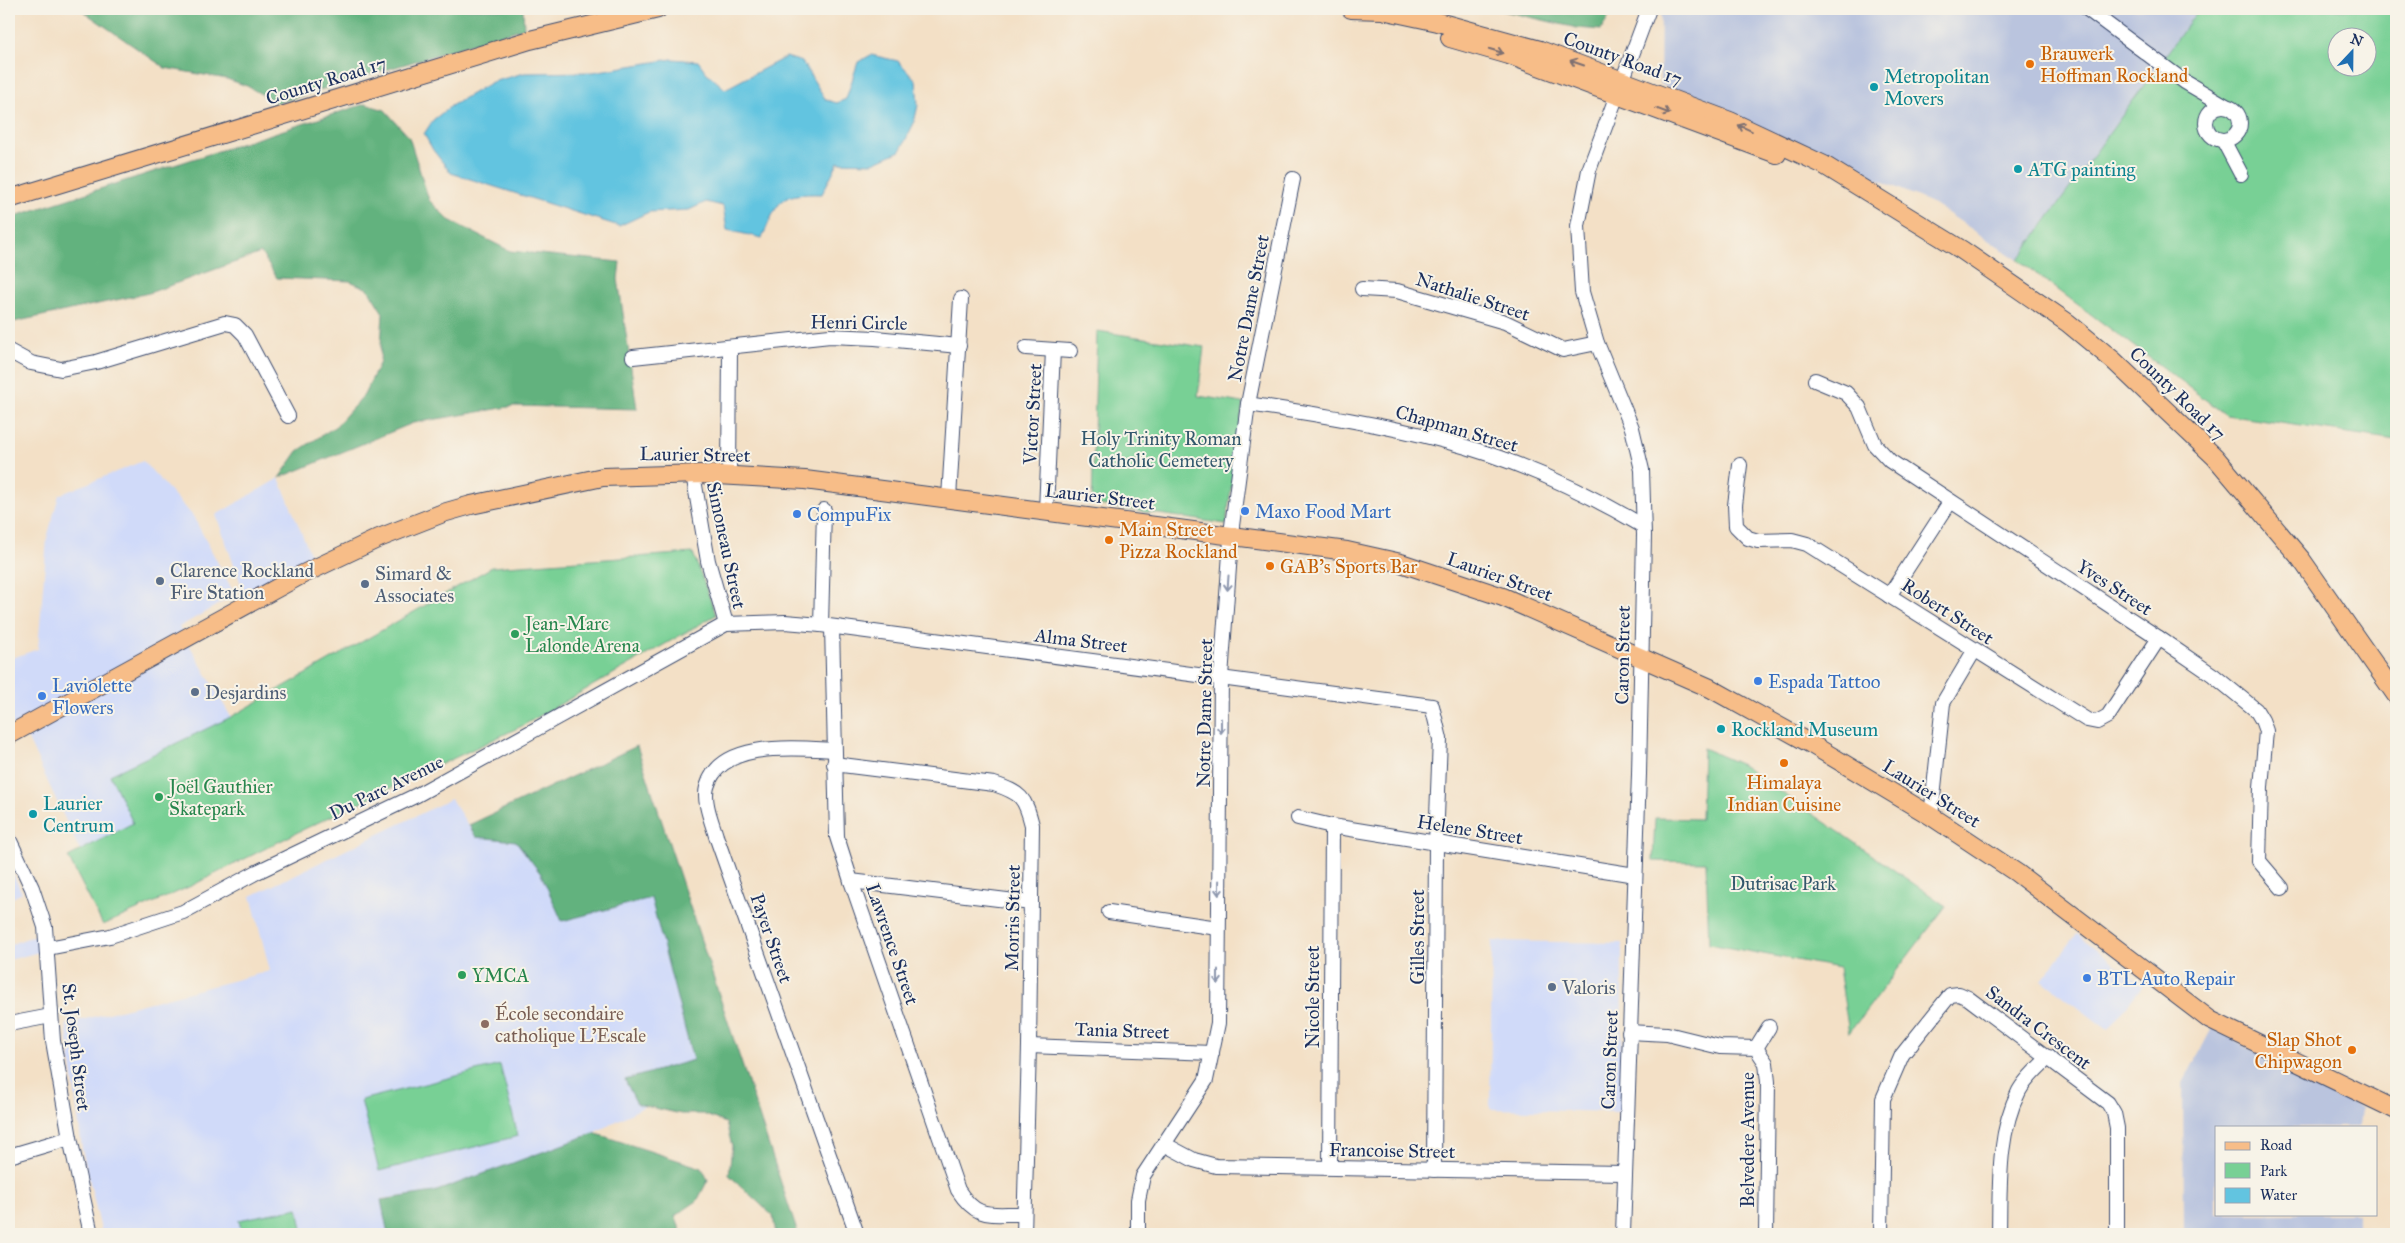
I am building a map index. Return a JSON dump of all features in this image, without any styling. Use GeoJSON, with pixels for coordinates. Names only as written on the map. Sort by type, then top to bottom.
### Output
{"type":"FeatureCollection","features":[{"type":"Feature","properties":{"kind":"main road","name":"County Road 17"},"geometry":{"type":"LineString","coordinates":[[9,199],[610,14],[658,9]]}},
{"type":"Feature","properties":{"kind":"main road","name":"County Road 17"},"geometry":{"type":"LineString","coordinates":[[1349,9],[1382,10],[1438,22],[1540,50],[1620,87],[1778,142],[1824,165],[1970,256],[2068,323],[2114,360],[2221,464],[2301,559],[2396,695]]}},
{"type":"Feature","properties":{"kind":"main road","name":"Laurier Street"},"geometry":{"type":"LineString","coordinates":[[9,733],[299,576],[378,538],[428,518],[500,497],[594,478],[632,474],[693,474],[798,479],[1046,510],[1347,552],[1401,563],[1503,597],[1710,688],[1931,816],[2017,873],[2210,1020],[2396,1110]]}},
{"type":"Feature","properties":{"kind":"street","name":"Caron Street"},"geometry":{"type":"LineString","coordinates":[[1623,1234],[1636,875],[1643,526],[1642,470],[1640,454],[1632,428],[1597,343],[1582,292],[1578,226],[1589,170],[1650,9]]}},
{"type":"Feature","properties":{"kind":"street"},"geometry":{"type":"LineString","coordinates":[[2087,9],[2185,82],[2236,111],[2239,115],[2240,127],[2238,132],[2240,170],[2223,140],[2209,132],[2207,116],[2199,99],[2185,82]]}},
{"type":"Feature","properties":{"kind":"street"},"geometry":{"type":"LineString","coordinates":[[2207,116],[2215,107],[2226,106]]}},
{"type":"Feature","properties":{"kind":"street"},"geometry":{"type":"LineString","coordinates":[[2223,140],[2229,139],[2238,132]]}},
{"type":"Feature","properties":{"kind":"street","name":"Notre Dame Street"},"geometry":{"type":"LineString","coordinates":[[1138,1234],[1138,1200],[1143,1176],[1206,1080],[1218,1023],[1221,677],[1231,535],[1248,404],[1293,178]]}},
{"type":"Feature","properties":{"kind":"street","name":"Nathalie Street"},"geometry":{"type":"LineString","coordinates":[[1362,289],[1397,290],[1505,322],[1563,350],[1597,343]]}},
{"type":"Feature","properties":{"kind":"street"},"geometry":{"type":"LineString","coordinates":[[949,498],[961,299]]}},
{"type":"Feature","properties":{"kind":"street"},"geometry":{"type":"LineString","coordinates":[[9,351],[31,363],[61,368],[96,362],[225,323],[235,325],[245,335],[288,416]]}},
{"type":"Feature","properties":{"kind":"street","name":"Henri Circle"},"geometry":{"type":"LineString","coordinates":[[633,357],[730,349],[830,336],[959,346]]}},
{"type":"Feature","properties":{"kind":"street","name":"Victor Street"},"geometry":{"type":"LineString","coordinates":[[1026,348],[1070,351]]}},
{"type":"Feature","properties":{"kind":"street"},"geometry":{"type":"LineString","coordinates":[[729,475],[730,349]]}},
{"type":"Feature","properties":{"kind":"street","name":"Victor Street"},"geometry":{"type":"LineString","coordinates":[[1046,510],[1053,350]]}},
{"type":"Feature","properties":{"kind":"street","name":"Yves Street"},"geometry":{"type":"LineString","coordinates":[[1815,380],[1846,393],[1859,407],[1875,445],[1890,462],[2159,638],[2213,675],[2256,710],[2266,731],[2261,787],[2260,862],[2282,888]]}},
{"type":"Feature","properties":{"kind":"street","name":"Chapman Street"},"geometry":{"type":"LineString","coordinates":[[1248,404],[1358,421],[1446,441],[1514,464],[1613,508],[1643,526]]}},
{"type":"Feature","properties":{"kind":"street","name":"Robert Street"},"geometry":{"type":"LineString","coordinates":[[1740,465],[1735,505],[1736,526],[1748,538],[1758,540],[1792,540],[1807,544],[1974,651],[2087,720],[2097,722],[2108,716],[2159,638]]}},
{"type":"Feature","properties":{"kind":"street","name":"Simoneau Street"},"geometry":{"type":"LineString","coordinates":[[693,474],[708,561],[726,624]]}},
{"type":"Feature","properties":{"kind":"street"},"geometry":{"type":"LineString","coordinates":[[1889,596],[1950,502]]}},
{"type":"Feature","properties":{"kind":"street","name":"Lawrence Street"},"geometry":{"type":"LineString","coordinates":[[824,510],[826,626],[837,837],[958,1190],[968,1206],[984,1213],[1024,1214]]}},
{"type":"Feature","properties":{"kind":"street","name":"Alma Street"},"geometry":{"type":"LineString","coordinates":[[726,624],[776,622],[826,626],[1432,706]]}},
{"type":"Feature","properties":{"kind":"street","name":"Du Parc Avenue"},"geometry":{"type":"LineString","coordinates":[[48,948],[110,936],[183,912],[257,872],[416,795],[726,624]]}},
{"type":"Feature","properties":{"kind":"street"},"geometry":{"type":"LineString","coordinates":[[1931,816],[1943,703],[1974,651]]}},
{"type":"Feature","properties":{"kind":"street","name":"Gilles Street"},"geometry":{"type":"LineString","coordinates":[[1432,706],[1440,739],[1436,843],[1434,1170]]}},
{"type":"Feature","properties":{"kind":"street","name":"Payer Street"},"geometry":{"type":"LineString","coordinates":[[834,757],[795,748],[753,751],[732,758],[715,771],[706,788],[708,810],[716,836],[857,1234]]}},
{"type":"Feature","properties":{"kind":"street","name":"Morris Street"},"geometry":{"type":"LineString","coordinates":[[834,757],[994,784],[1014,790],[1027,803],[1032,825],[1024,1234]]}},
{"type":"Feature","properties":{"kind":"street","name":"Helene Street"},"geometry":{"type":"LineString","coordinates":[[1298,818],[1332,826],[1636,875]]}},
{"type":"Feature","properties":{"kind":"street","name":"Nicole Street"},"geometry":{"type":"LineString","coordinates":[[1330,1168],[1332,826]]}},
{"type":"Feature","properties":{"kind":"street","name":"St. Joseph Street"},"geometry":{"type":"LineString","coordinates":[[9,839],[42,916],[48,948],[51,1016],[70,1138],[91,1234]]}},
{"type":"Feature","properties":{"kind":"street"},"geometry":{"type":"LineString","coordinates":[[851,881],[1031,903]]}},
{"type":"Feature","properties":{"kind":"street"},"geometry":{"type":"LineString","coordinates":[[1110,912],[1218,928]]}},
{"type":"Feature","properties":{"kind":"street","name":"Sandra Crescent"},"geometry":{"type":"LineString","coordinates":[[1881,1234],[1883,1099],[1902,1055],[1950,995],[1959,994],[1968,998],[2108,1102],[2114,1114],[2117,1128],[2117,1234]]}},
{"type":"Feature","properties":{"kind":"street"},"geometry":{"type":"LineString","coordinates":[[9,1024],[51,1016]]}},
{"type":"Feature","properties":{"kind":"street","name":"Belvedere Avenue"},"geometry":{"type":"LineString","coordinates":[[1756,1048],[1769,1027]]}},
{"type":"Feature","properties":{"kind":"street","name":"Belvedere Avenue"},"geometry":{"type":"LineString","coordinates":[[1629,1032],[1667,1034],[1720,1047],[1756,1048]]}},
{"type":"Feature","properties":{"kind":"street","name":"Tania Street"},"geometry":{"type":"LineString","coordinates":[[1029,1046],[1212,1053]]}},
{"type":"Feature","properties":{"kind":"street","name":"Belvedere Avenue"},"geometry":{"type":"LineString","coordinates":[[1756,1048],[1766,1063],[1768,1082],[1766,1234]]}},
{"type":"Feature","properties":{"kind":"street"},"geometry":{"type":"LineString","coordinates":[[1999,1234],[2004,1141],[2010,1114],[2020,1090],[2034,1071],[2049,1057]]}},
{"type":"Feature","properties":{"kind":"street"},"geometry":{"type":"LineString","coordinates":[[9,1156],[70,1138]]}},
{"type":"Feature","properties":{"kind":"street","name":"Francoise Street"},"geometry":{"type":"LineString","coordinates":[[1164,1144],[1194,1160],[1216,1166],[1624,1173]]}},
{"type":"Feature","properties":{"kind":"shaded area"},"geometry":{"type":"Polygon","coordinates":[[[1661,9],[2199,9],[2018,260],[1934,204],[1660,84],[1661,9]]]}},
{"type":"Feature","properties":{"kind":"shaded area"},"geometry":{"type":"Polygon","coordinates":[[[143,461],[193,516],[235,595],[179,627],[231,717],[111,775],[133,823],[80,851],[20,722],[9,727],[9,659],[38,649],[47,538],[59,495],[143,461]]]}},
{"type":"Feature","properties":{"kind":"shaded area"},"geometry":{"type":"Polygon","coordinates":[[[279,478],[312,558],[244,593],[216,515],[279,478]]]}},
{"type":"Feature","properties":{"kind":"shaded area","name":"École secondaire catholique L'Escale"},"geometry":{"type":"Polygon","coordinates":[[[451,799],[476,837],[516,841],[541,874],[562,921],[651,898],[700,1077],[594,1133],[434,1192],[381,1199],[388,1234],[102,1234],[82,1149],[66,1024],[270,971],[251,896],[451,799]]]}},
{"type":"Feature","properties":{"kind":"shaded area"},"geometry":{"type":"Polygon","coordinates":[[[9,865],[22,893],[9,900],[9,865]]]}},
{"type":"Feature","properties":{"kind":"shaded area"},"geometry":{"type":"Polygon","coordinates":[[[2077,934],[2143,985],[2108,1030],[2042,980],[2077,934]]]}},
{"type":"Feature","properties":{"kind":"shaded area"},"geometry":{"type":"Polygon","coordinates":[[[36,935],[39,952],[9,960],[9,945],[36,935]]]}},
{"type":"Feature","properties":{"kind":"shaded area"},"geometry":{"type":"Polygon","coordinates":[[[1492,941],[1622,943],[1621,1112],[1490,1109],[1492,941]]]}},
{"type":"Feature","properties":{"kind":"shaded area"},"geometry":{"type":"Polygon","coordinates":[[[2212,1028],[2361,1107],[2359,1126],[2215,1126],[2215,1216],[2358,1216],[2358,1234],[2184,1234],[2183,1083],[2212,1028]]]}},
{"type":"Feature","properties":{"kind":"green space"},"geometry":{"type":"Polygon","coordinates":[[[80,9],[523,9],[524,28],[277,103],[247,86],[227,79],[165,68],[80,9]]]}},
{"type":"Feature","properties":{"kind":"green space"},"geometry":{"type":"Polygon","coordinates":[[[1495,9],[1614,9],[1601,30],[1577,28],[1495,9]]]}},
{"type":"Feature","properties":{"kind":"green space"},"geometry":{"type":"Polygon","coordinates":[[[2199,9],[2396,9],[2396,440],[2226,415],[2018,260],[2199,9]]]}},
{"type":"Feature","properties":{"kind":"green space"},"geometry":{"type":"Polygon","coordinates":[[[365,104],[385,110],[409,137],[429,200],[449,220],[510,251],[620,262],[618,279],[637,409],[514,406],[413,423],[279,478],[298,451],[336,426],[364,395],[380,362],[383,313],[368,289],[350,281],[277,278],[261,253],[149,293],[9,323],[9,218],[365,104]]]}},
{"type":"Feature","properties":{"kind":"green space","name":"Holy Trinity Roman Catholic Cemetery"},"geometry":{"type":"Polygon","coordinates":[[[1097,331],[1204,347],[1198,396],[1243,403],[1226,524],[1092,504],[1097,331]]]}},
{"type":"Feature","properties":{"kind":"green space"},"geometry":{"type":"Polygon","coordinates":[[[693,553],[716,615],[522,726],[298,832],[191,886],[103,925],[68,857],[133,823],[110,775],[231,717],[492,567],[693,553]]]}},
{"type":"Feature","properties":{"kind":"green space"},"geometry":{"type":"Polygon","coordinates":[[[637,746],[798,1234],[776,1234],[773,1216],[729,1175],[732,1146],[726,1123],[703,1114],[681,1114],[637,1104],[625,1080],[693,1060],[651,898],[562,921],[541,874],[516,841],[476,837],[469,825],[637,746]]]}},
{"type":"Feature","properties":{"kind":"green space","name":"Dutrisac Park"},"geometry":{"type":"Polygon","coordinates":[[[1703,748],[1742,765],[1946,906],[1849,1033],[1839,968],[1709,944],[1706,862],[1653,861],[1655,818],[1701,819],[1703,748]]]}},
{"type":"Feature","properties":{"kind":"green space"},"geometry":{"type":"Polygon","coordinates":[[[500,1065],[518,1136],[379,1171],[361,1100],[500,1065]]]}},
{"type":"Feature","properties":{"kind":"green space"},"geometry":{"type":"Polygon","coordinates":[[[594,1133],[702,1168],[708,1180],[697,1201],[675,1216],[682,1234],[388,1234],[381,1200],[434,1192],[594,1133]]]}},
{"type":"Feature","properties":{"kind":"green space"},"geometry":{"type":"Polygon","coordinates":[[[298,1208],[303,1234],[242,1234],[239,1220],[298,1208]]]}},
{"type":"Feature","properties":{"kind":"water"},"geometry":{"type":"Polygon","coordinates":[[[871,55],[898,61],[916,80],[918,105],[914,123],[900,151],[873,163],[838,162],[822,194],[796,195],[782,201],[772,215],[762,238],[727,230],[723,206],[706,202],[689,210],[649,212],[619,226],[451,173],[433,150],[424,134],[433,120],[451,106],[492,82],[524,73],[593,72],[672,59],[698,61],[706,72],[725,89],[786,57],[802,62],[826,100],[837,103],[846,99],[858,62],[871,55]]]}},
{"type":"Feature","properties":{"kind":"place","name":"Brauwerk Hoffman Rockland"},"geometry":{"type":"Point","coordinates":[2030,64]}},
{"type":"Feature","properties":{"kind":"place","name":"Metropolitan Movers"},"geometry":{"type":"Point","coordinates":[1874,87]}},
{"type":"Feature","properties":{"kind":"place","name":"ATG painting"},"geometry":{"type":"Point","coordinates":[2018,169]}},
{"type":"Feature","properties":{"kind":"place","name":"Maxo Food Mart"},"geometry":{"type":"Point","coordinates":[1245,511]}},
{"type":"Feature","properties":{"kind":"place","name":"CompuFix"},"geometry":{"type":"Point","coordinates":[797,514]}},
{"type":"Feature","properties":{"kind":"place","name":"Main Street Pizza Rockland"},"geometry":{"type":"Point","coordinates":[1109,540]}},
{"type":"Feature","properties":{"kind":"place","name":"GAB's Sports Bar"},"geometry":{"type":"Point","coordinates":[1270,566]}},
{"type":"Feature","properties":{"kind":"place","name":"Clarence Rockland Fire Station"},"geometry":{"type":"Point","coordinates":[160,581]}},
{"type":"Feature","properties":{"kind":"place","name":"Simard & Associates"},"geometry":{"type":"Point","coordinates":[365,584]}},
{"type":"Feature","properties":{"kind":"place","name":"Jean-Marc Lalonde Arena"},"geometry":{"type":"Point","coordinates":[515,634]}},
{"type":"Feature","properties":{"kind":"place","name":"Espada Tattoo"},"geometry":{"type":"Point","coordinates":[1758,681]}},
{"type":"Feature","properties":{"kind":"place","name":"Desjardins"},"geometry":{"type":"Point","coordinates":[195,692]}},
{"type":"Feature","properties":{"kind":"place","name":"Laviolette Flowers"},"geometry":{"type":"Point","coordinates":[42,696]}},
{"type":"Feature","properties":{"kind":"place","name":"Rockland Museum"},"geometry":{"type":"Point","coordinates":[1721,729]}},
{"type":"Feature","properties":{"kind":"place","name":"Himalaya Indian Cuisine"},"geometry":{"type":"Point","coordinates":[1784,763]}},
{"type":"Feature","properties":{"kind":"place","name":"Joël Gauthier Skatepark"},"geometry":{"type":"Point","coordinates":[159,797]}},
{"type":"Feature","properties":{"kind":"place","name":"Laurier Centrum"},"geometry":{"type":"Point","coordinates":[33,814]}},
{"type":"Feature","properties":{"kind":"place","name":"YMCA"},"geometry":{"type":"Point","coordinates":[462,975]}},
{"type":"Feature","properties":{"kind":"place","name":"BTL Auto Repair"},"geometry":{"type":"Point","coordinates":[2087,978]}},
{"type":"Feature","properties":{"kind":"place","name":"Valoris"},"geometry":{"type":"Point","coordinates":[1552,987]}},
{"type":"Feature","properties":{"kind":"place","name":"École secondaire catholique L'Escale"},"geometry":{"type":"Point","coordinates":[485,1024]}},
{"type":"Feature","properties":{"kind":"place","name":"Slap Shot Chipwagon"},"geometry":{"type":"Point","coordinates":[2352,1050]}}]}
